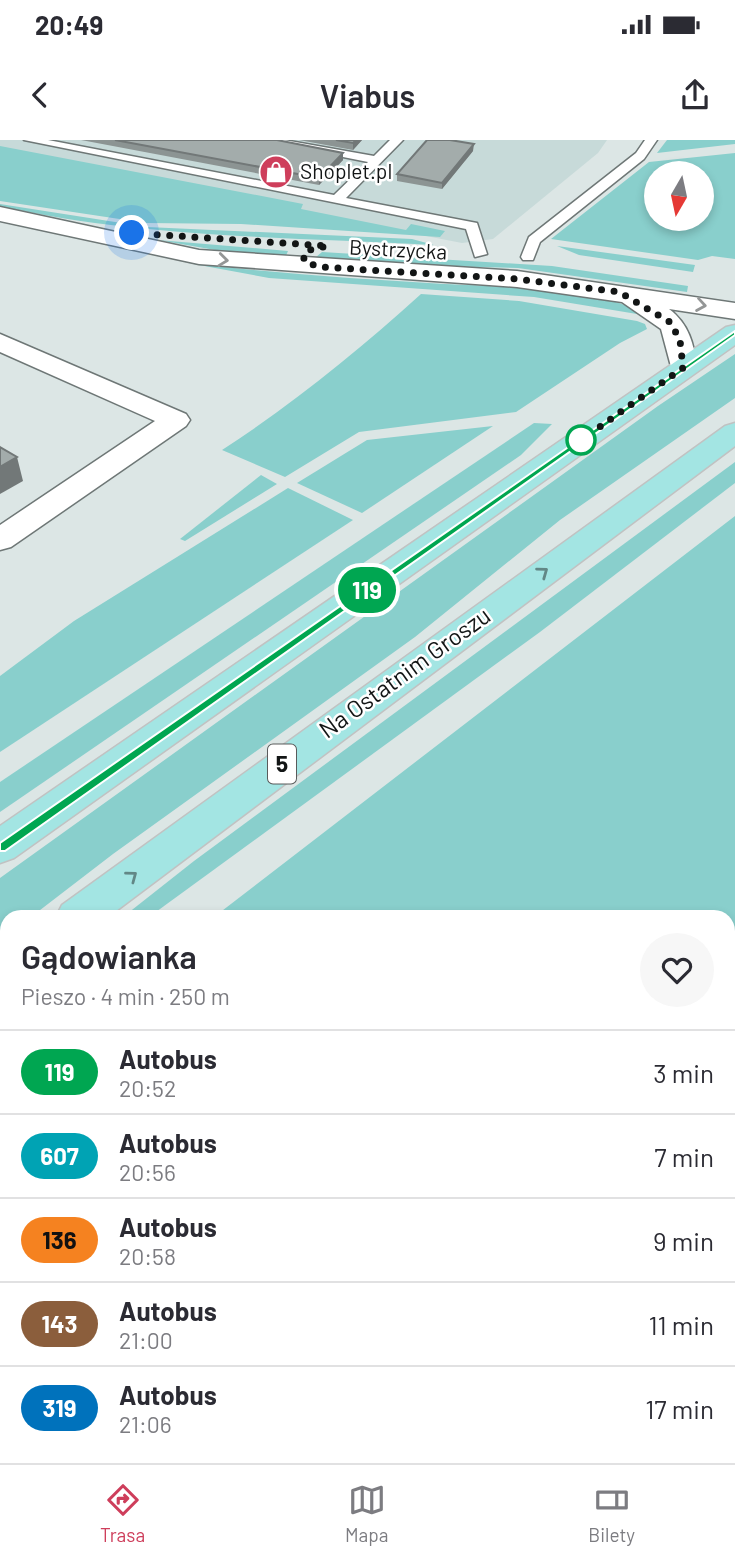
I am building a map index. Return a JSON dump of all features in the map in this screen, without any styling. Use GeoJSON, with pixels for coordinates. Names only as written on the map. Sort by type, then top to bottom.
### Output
{"type":"FeatureCollection","features":[{"type":"Feature","properties":{"kind":"main road"},"geometry":{"type":"LineString","coordinates":[[0,847],[735,333]]}},
{"type":"Feature","properties":{"kind":"main road","name":"Na Ostatnim Groszu"},"geometry":{"type":"LineString","coordinates":[[86,910],[735,432]]}},
{"type":"Feature","properties":{"kind":"street","name":"Bystrzycka"},"geometry":{"type":"LineString","coordinates":[[0,214],[199,257],[480,254],[539,258]]}},
{"type":"Feature","properties":{"kind":"street","name":"Bystrzycka"},"geometry":{"type":"LineString","coordinates":[[324,257],[619,292],[735,311]]}},
{"type":"Feature","properties":{"kind":"street"},"geometry":{"type":"LineString","coordinates":[[619,292],[670,322],[680,340],[683,368]]}},
{"type":"Feature","properties":{"kind":"street"},"geometry":{"type":"LineString","coordinates":[[0,342],[176,420],[0,540]]}},
{"type":"Feature","properties":{"kind":"lane"},"geometry":{"type":"LineString","coordinates":[[30,140],[471,226],[480,254]]}},
{"type":"Feature","properties":{"kind":"lane"},"geometry":{"type":"LineString","coordinates":[[264,140],[376,160]]}},
{"type":"Feature","properties":{"kind":"lane"},"geometry":{"type":"LineString","coordinates":[[335,201],[397,140]]}},
{"type":"Feature","properties":{"kind":"lane"},"geometry":{"type":"LineString","coordinates":[[539,258],[534,240],[620,173],[643,143]]}},
{"type":"Feature","properties":{"kind":"shaded area"},"geometry":{"type":"Polygon","coordinates":[[[0,140],[607,140],[598,153],[493,239],[462,243],[0,153],[0,140]]]}},
{"type":"Feature","properties":{"kind":"shaded area"},"geometry":{"type":"Polygon","coordinates":[[[667,140],[735,140],[735,144],[657,153],[667,140]]]}},
{"type":"Feature","properties":{"kind":"shaded area"},"geometry":{"type":"Polygon","coordinates":[[[0,146],[303,204],[301,209],[406,230],[411,224],[445,231],[440,237],[241,224],[146,223],[0,201],[0,146]]]}},
{"type":"Feature","properties":{"kind":"shaded area"},"geometry":{"type":"Polygon","coordinates":[[[735,153],[735,259],[712,256],[698,260],[551,239],[644,166],[644,231],[714,231],[714,161],[659,161],[735,153]]]}},
{"type":"Feature","properties":{"kind":"shaded area"},"geometry":{"type":"Polygon","coordinates":[[[0,204],[147,227],[412,239],[434,245],[161,230],[53,217],[0,204]]]}},
{"type":"Feature","properties":{"kind":"shaded area"},"geometry":{"type":"Polygon","coordinates":[[[158,240],[288,251],[285,258],[238,254],[158,240]]]}},
{"type":"Feature","properties":{"kind":"shaded area"},"geometry":{"type":"Polygon","coordinates":[[[557,246],[695,265],[693,272],[579,255],[557,246]]]}},
{"type":"Feature","properties":{"kind":"shaded area"},"geometry":{"type":"Polygon","coordinates":[[[322,252],[552,266],[688,286],[687,292],[518,268],[397,265],[316,257],[322,252]]]}},
{"type":"Feature","properties":{"kind":"shaded area"},"geometry":{"type":"Polygon","coordinates":[[[188,263],[316,275],[549,290],[605,299],[629,306],[649,316],[534,297],[269,278],[188,263]]]}},
{"type":"Feature","properties":{"kind":"shaded area"},"geometry":{"type":"Polygon","coordinates":[[[421,294],[519,301],[637,321],[645,324],[647,329],[620,343],[516,412],[359,432],[285,477],[222,450],[324,376],[421,294]]]}},
{"type":"Feature","properties":{"kind":"shaded area"},"geometry":{"type":"Polygon","coordinates":[[[735,354],[735,398],[560,520],[415,637],[113,854],[40,910],[0,910],[0,878],[658,406],[735,354]]]}},
{"type":"Feature","properties":{"kind":"shaded area"},"geometry":{"type":"Polygon","coordinates":[[[534,423],[552,424],[521,455],[0,812],[0,782],[534,423]]]}},
{"type":"Feature","properties":{"kind":"shaded area"},"geometry":{"type":"Polygon","coordinates":[[[493,426],[362,513],[297,483],[367,440],[493,426]]]}},
{"type":"Feature","properties":{"kind":"shaded area"},"geometry":{"type":"Polygon","coordinates":[[[735,462],[735,483],[540,632],[159,910],[132,910],[194,861],[735,462]]]}},
{"type":"Feature","properties":{"kind":"shaded area"},"geometry":{"type":"Polygon","coordinates":[[[261,475],[277,484],[185,541],[180,539],[261,475]]]}},
{"type":"Feature","properties":{"kind":"shaded area"},"geometry":{"type":"Polygon","coordinates":[[[288,488],[353,520],[0,752],[0,676],[74,621],[288,488]]]}},
{"type":"Feature","properties":{"kind":"shaded area"},"geometry":{"type":"Polygon","coordinates":[[[735,516],[735,910],[223,910],[735,516]]]}},
{"type":"Feature","properties":{"kind":"building"},"geometry":{"type":"Polygon","coordinates":[[[115,140],[277,140],[343,153],[319,178],[115,140]]]}},
{"type":"Feature","properties":{"kind":"building"},"geometry":{"type":"Polygon","coordinates":[[[427,140],[474,144],[442,183],[397,174],[427,140]]]}},
{"type":"Feature","properties":{"kind":"building"},"geometry":{"type":"Polygon","coordinates":[[[0,447],[17,457],[0,467],[0,447]]]}},
{"type":"Feature","properties":{"kind":"bus line","name":"119"},"geometry":{"type":"LineString","coordinates":[[0,847],[735,333]]}},
{"type":"Feature","properties":{"kind":"place","name":"Shoplet.pl"},"geometry":{"type":"Point","coordinates":[276,172]}},
{"type":"Feature","properties":{"kind":"route"},"geometry":{"type":"LineString","coordinates":[[132,233],[328,246],[312,249],[303,255],[305,262],[320,267],[517,279],[619,292],[670,322],[680,340],[683,368],[581,440]]}}]}
